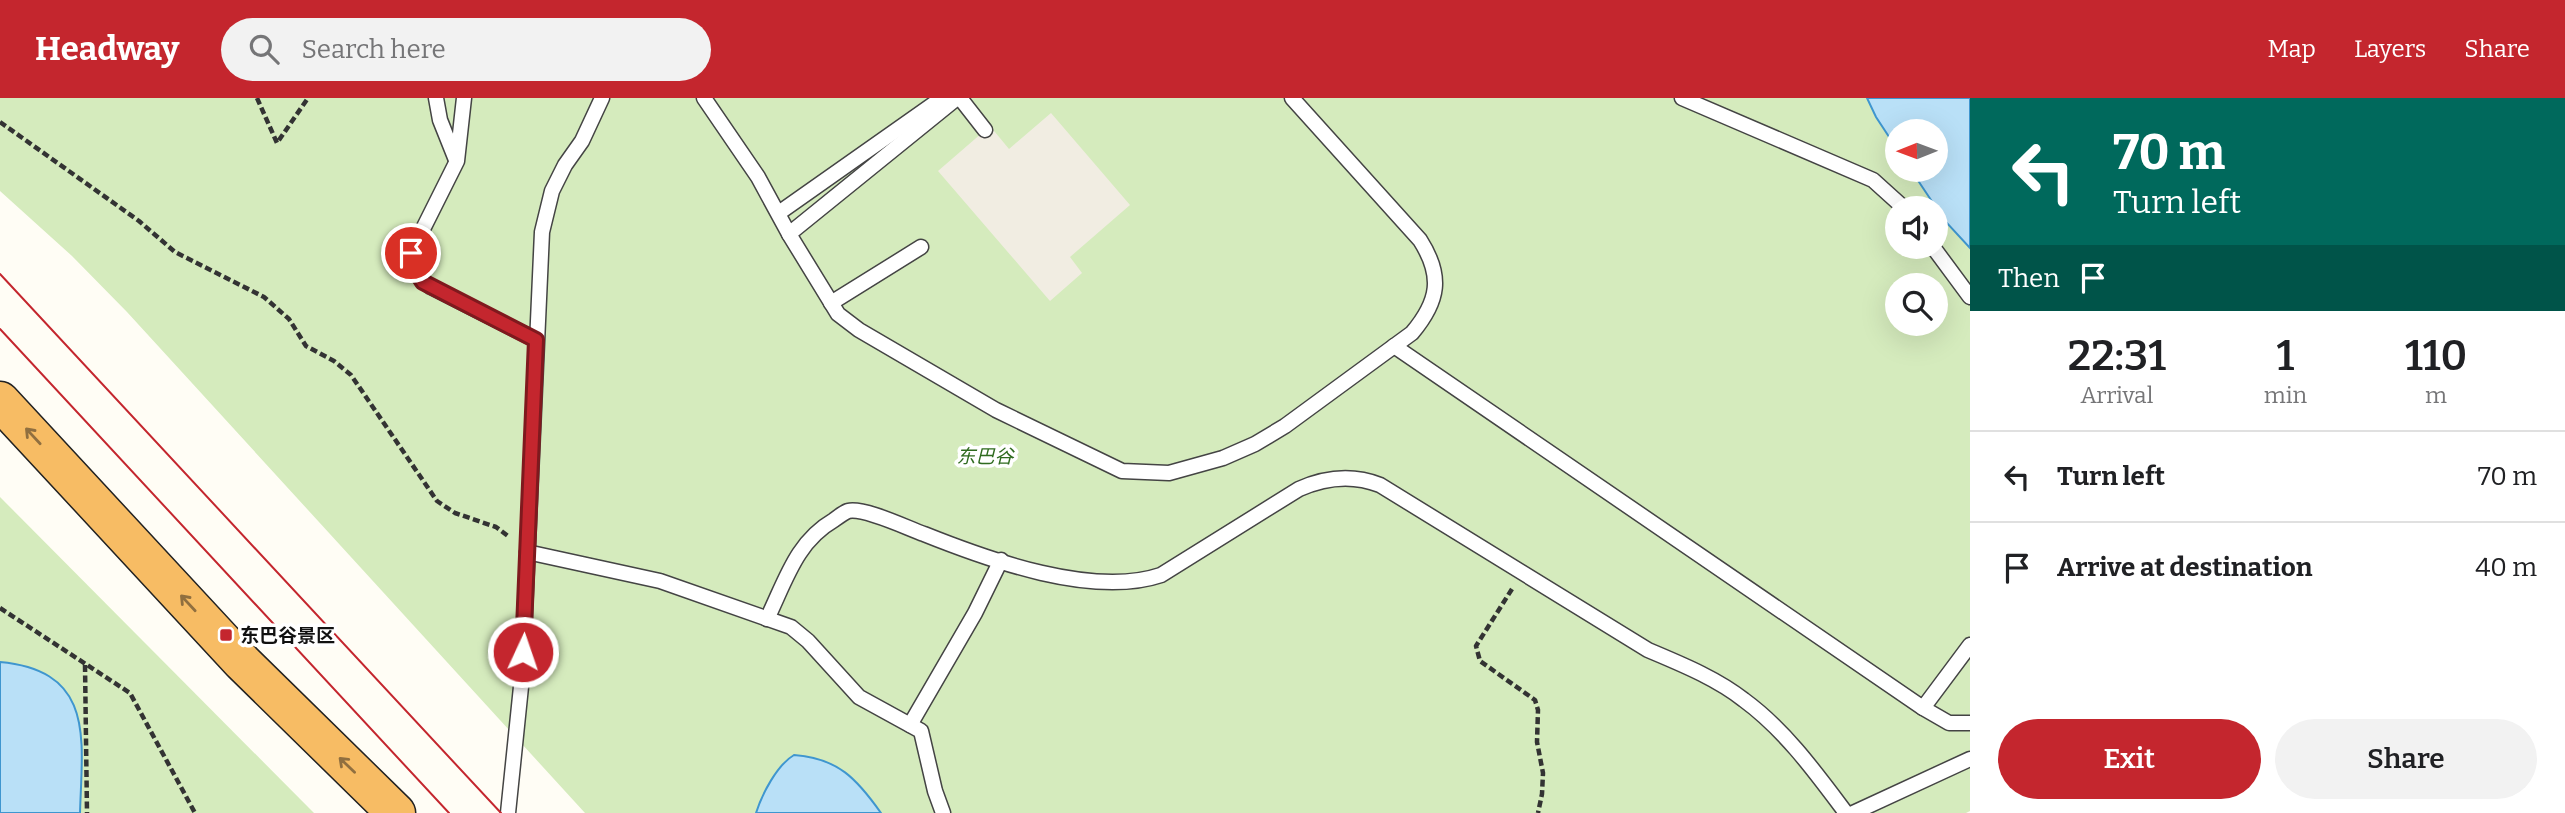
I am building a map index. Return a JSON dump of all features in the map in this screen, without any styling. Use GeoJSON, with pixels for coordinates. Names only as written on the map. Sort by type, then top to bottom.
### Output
{"type":"FeatureCollection","features":[{"type":"Feature","properties":{"kind":"highway"},"geometry":{"type":"LineString","coordinates":[[0,401],[242,662],[396,813]]}},
{"type":"Feature","properties":{"kind":"lane"},"geometry":{"type":"LineString","coordinates":[[436,98],[440,120],[457,161]]}},
{"type":"Feature","properties":{"kind":"lane"},"geometry":{"type":"LineString","coordinates":[[464,98],[457,161],[411,253],[412,265],[417,275],[431,287],[536,340]]}},
{"type":"Feature","properties":{"kind":"lane"},"geometry":{"type":"LineString","coordinates":[[508,813],[522,677],[542,232],[552,191],[565,165],[582,142],[602,98]]}},
{"type":"Feature","properties":{"kind":"lane"},"geometry":{"type":"LineString","coordinates":[[704,98],[758,177],[838,314],[859,330],[996,410],[1122,471],[1146,474],[1169,473],[1197,467],[1255,444],[1412,333],[1432,306],[1436,280],[1428,253],[1420,240],[1292,98]]}},
{"type":"Feature","properties":{"kind":"lane"},"geometry":{"type":"LineString","coordinates":[[782,210],[942,98]]}},
{"type":"Feature","properties":{"kind":"lane"},"geometry":{"type":"LineString","coordinates":[[789,234],[959,98],[985,130]]}},
{"type":"Feature","properties":{"kind":"lane"},"geometry":{"type":"LineString","coordinates":[[1682,98],[1873,180],[1891,196]]}},
{"type":"Feature","properties":{"kind":"lane"},"geometry":{"type":"LineString","coordinates":[[831,303],[921,247]]}},
{"type":"Feature","properties":{"kind":"lane"},"geometry":{"type":"LineString","coordinates":[[1942,259],[1970,297]]}},
{"type":"Feature","properties":{"kind":"lane"},"geometry":{"type":"LineString","coordinates":[[1394,345],[1923,708],[1949,723],[1970,723]]}},
{"type":"Feature","properties":{"kind":"lane"},"geometry":{"type":"LineString","coordinates":[[767,619],[803,544],[825,525],[849,511],[874,515],[942,542],[1030,569],[1087,581],[1115,583],[1145,580],[1161,575],[1312,483],[1340,477],[1367,480],[1380,485],[1648,649],[1714,681],[1745,700],[1806,761],[1846,813]]}},
{"type":"Feature","properties":{"kind":"lane"},"geometry":{"type":"LineString","coordinates":[[527,552],[660,581],[791,627],[808,640],[859,697],[921,730],[943,813]]}},
{"type":"Feature","properties":{"kind":"lane"},"geometry":{"type":"LineString","coordinates":[[911,725],[975,613],[1001,560]]}},
{"type":"Feature","properties":{"kind":"lane"},"geometry":{"type":"LineString","coordinates":[[1923,708],[1970,645]]}},
{"type":"Feature","properties":{"kind":"lane"},"geometry":{"type":"LineString","coordinates":[[1853,813],[1970,759]]}},
{"type":"Feature","properties":{"kind":"path"},"geometry":{"type":"LineString","coordinates":[[257,98],[277,142],[308,98]]}},
{"type":"Feature","properties":{"kind":"path"},"geometry":{"type":"LineString","coordinates":[[0,122],[139,221],[175,252],[273,304],[289,319],[306,346],[334,361],[351,375],[437,501],[455,513],[496,527],[527,552]]}},
{"type":"Feature","properties":{"kind":"path"},"geometry":{"type":"LineString","coordinates":[[1522,573],[1476,646],[1476,652],[1480,661],[1535,700],[1538,710],[1536,742],[1543,773],[1538,813]]}},
{"type":"Feature","properties":{"kind":"path"},"geometry":{"type":"LineString","coordinates":[[0,608],[130,693],[195,813]]}},
{"type":"Feature","properties":{"kind":"path"},"geometry":{"type":"LineString","coordinates":[[85,664],[87,813]]}},
{"type":"Feature","properties":{"kind":"green space","name":"东巴谷"},"geometry":{"type":"Polygon","coordinates":[[[0,98],[1970,98],[1970,811],[585,813],[127,312],[72,256],[0,191],[0,98]]]}},
{"type":"Feature","properties":{"kind":"green space"},"geometry":{"type":"Polygon","coordinates":[[[0,497],[314,813],[0,813],[0,497]]]}},
{"type":"Feature","properties":{"kind":"shaded area"},"geometry":{"type":"Polygon","coordinates":[[[1051,113],[1130,205],[1070,257],[1082,273],[1050,301],[938,171],[990,126],[1009,149],[1051,113]]]}},
{"type":"Feature","properties":{"kind":"water"},"geometry":{"type":"Polygon","coordinates":[[[1867,98],[1970,98],[1970,248],[1948,224],[1948,196],[1928,196],[1919,182],[1948,182],[1948,119],[1885,119],[1885,131],[1867,98]]]}},
{"type":"Feature","properties":{"kind":"water"},"geometry":{"type":"Polygon","coordinates":[[[0,662],[31,668],[53,679],[68,694],[77,713],[81,736],[80,813],[0,813],[0,662]]]}},
{"type":"Feature","properties":{"kind":"water"},"geometry":{"type":"Polygon","coordinates":[[[794,755],[823,761],[845,772],[855,780],[881,813],[756,813],[771,781],[794,755]]]}},
{"type":"Feature","properties":{"kind":"tram line"},"geometry":{"type":"LineString","coordinates":[[0,274],[501,813]]}},
{"type":"Feature","properties":{"kind":"tram line"},"geometry":{"type":"LineString","coordinates":[[0,329],[449,813]]}},
{"type":"Feature","properties":{"kind":"place","name":"东巴谷景区"},"geometry":{"type":"Point","coordinates":[226,635]}},
{"type":"Feature","properties":{"kind":"route"},"geometry":{"type":"LineString","coordinates":[[411,253],[412,265],[423,282],[536,340],[523,652]]}}]}
